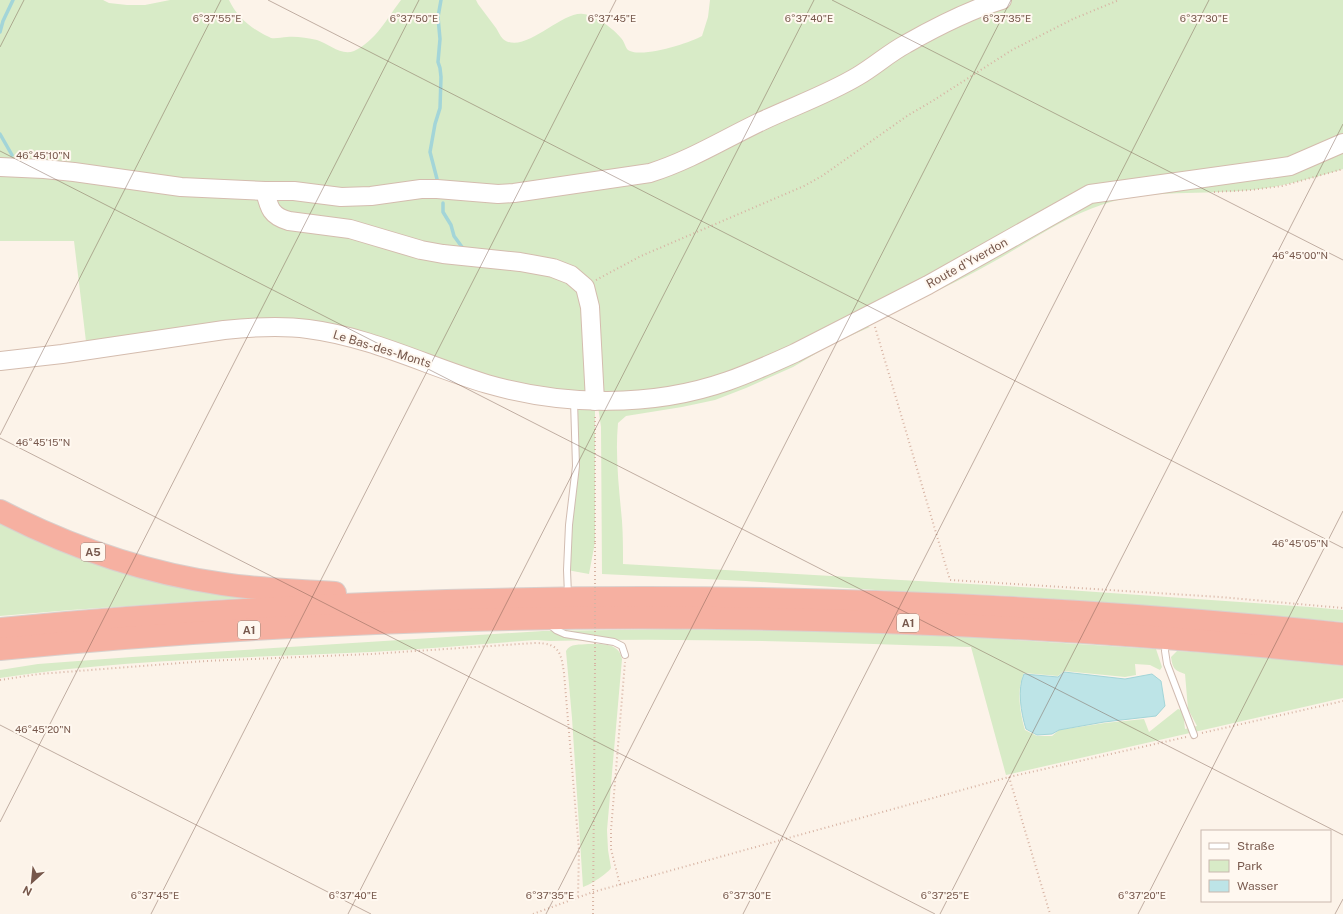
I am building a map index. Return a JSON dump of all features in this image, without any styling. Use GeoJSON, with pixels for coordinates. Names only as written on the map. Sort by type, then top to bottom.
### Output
{"type":"FeatureCollection","features":[{"type":"Feature","properties":{"kind":"highway","name":"A5"},"geometry":{"type":"LineString","coordinates":[[0,510],[50,535],[106,557],[192,579],[259,588],[451,600]]}},
{"type":"Feature","properties":{"kind":"highway","name":"A1"},"geometry":{"type":"LineString","coordinates":[[0,629],[110,619],[246,610],[451,600],[568,598],[762,598],[971,605],[1156,617],[1343,634]]}},
{"type":"Feature","properties":{"kind":"highway","name":"A1"},"geometry":{"type":"LineString","coordinates":[[0,649],[171,634],[315,626],[422,621],[679,617],[821,620],[1005,627],[1167,638],[1343,654]]}},
{"type":"Feature","properties":{"kind":"street"},"geometry":{"type":"LineString","coordinates":[[0,167],[74,172],[181,187],[294,191],[341,197],[372,196],[420,189],[498,194],[514,193],[650,173],[690,158],[760,122],[824,94],[859,76],[905,44],[962,15],[1002,0]]}},
{"type":"Feature","properties":{"kind":"street","name":"Route d'Yverdon"},"geometry":{"type":"LineString","coordinates":[[595,401],[632,400],[662,397],[727,382],[784,358],[872,314],[958,269],[1090,194],[1290,166],[1343,143]]}},
{"type":"Feature","properties":{"kind":"street"},"geometry":{"type":"LineString","coordinates":[[265,191],[269,207],[272,212],[282,219],[289,221],[350,228],[421,250],[443,254],[520,262],[553,268],[571,275],[585,287],[590,307],[595,401]]}},
{"type":"Feature","properties":{"kind":"street","name":"Le Bas-des-Monts"},"geometry":{"type":"LineString","coordinates":[[0,361],[62,354],[224,330],[254,327],[289,327],[330,333],[363,341],[505,389],[544,396],[595,401]]}},
{"type":"Feature","properties":{"kind":"lane"},"geometry":{"type":"LineString","coordinates":[[568,598],[569,525],[576,466],[574,399]]}},
{"type":"Feature","properties":{"kind":"lane"},"geometry":{"type":"LineString","coordinates":[[544,618],[556,630],[565,634],[614,642],[622,646],[625,654]]}},
{"type":"Feature","properties":{"kind":"lane"},"geometry":{"type":"LineString","coordinates":[[1167,638],[1165,652],[1166,664],[1194,735]]}},
{"type":"Feature","properties":{"kind":"path"},"geometry":{"type":"LineString","coordinates":[[585,287],[641,256],[804,186],[822,176],[907,116],[1012,50],[1073,19],[1119,0]]}},
{"type":"Feature","properties":{"kind":"path"},"geometry":{"type":"LineString","coordinates":[[1212,192],[1251,190],[1282,186],[1343,170]]}},
{"type":"Feature","properties":{"kind":"path"},"geometry":{"type":"LineString","coordinates":[[872,314],[950,580],[1190,595],[1343,608]]}},
{"type":"Feature","properties":{"kind":"path"},"geometry":{"type":"LineString","coordinates":[[593,914],[595,401]]}},
{"type":"Feature","properties":{"kind":"path"},"geometry":{"type":"LineString","coordinates":[[0,680],[39,674],[206,661],[371,654],[535,643],[545,643],[554,646],[558,650],[561,657],[564,673],[579,850],[578,897]]}},
{"type":"Feature","properties":{"kind":"path"},"geometry":{"type":"LineString","coordinates":[[620,885],[611,849],[611,830],[625,654]]}},
{"type":"Feature","properties":{"kind":"path"},"geometry":{"type":"LineString","coordinates":[[533,914],[593,892],[1010,777],[1343,701]]}},
{"type":"Feature","properties":{"kind":"path"},"geometry":{"type":"LineString","coordinates":[[1010,777],[1050,914]]}},
{"type":"Feature","properties":{"kind":"green space"},"geometry":{"type":"Polygon","coordinates":[[[0,0],[103,0],[109,3],[145,5],[170,0],[229,0],[235,11],[247,24],[271,38],[294,37],[317,40],[340,51],[349,52],[362,47],[375,35],[401,0],[476,0],[502,38],[512,43],[521,42],[532,38],[564,19],[574,15],[583,14],[593,17],[618,34],[627,49],[633,52],[642,53],[687,43],[702,36],[708,17],[710,0],[1343,0],[1343,140],[1289,164],[1089,192],[750,373],[595,401],[595,542],[589,574],[567,570],[576,477],[573,399],[309,329],[87,350],[74,241],[0,241],[0,0]]]}},
{"type":"Feature","properties":{"kind":"green space"},"geometry":{"type":"Polygon","coordinates":[[[1343,145],[1343,169],[1297,182],[1251,190],[1139,196],[1121,199],[1090,209],[1052,228],[979,270],[907,305],[1090,196],[1290,168],[1343,145]]]}},
{"type":"Feature","properties":{"kind":"green space"},"geometry":{"type":"Polygon","coordinates":[[[859,327],[870,327],[834,343],[793,367],[746,388],[715,400],[626,416],[618,423],[617,460],[623,564],[1039,588],[1310,607],[1343,610],[1343,622],[1129,604],[1010,596],[890,591],[746,581],[602,574],[601,427],[598,406],[643,403],[859,327]]]}},
{"type":"Feature","properties":{"kind":"green space"},"geometry":{"type":"Polygon","coordinates":[[[0,517],[244,593],[244,598],[0,616],[0,517]]]}},
{"type":"Feature","properties":{"kind":"green space"},"geometry":{"type":"Polygon","coordinates":[[[678,629],[862,632],[1156,649],[1162,667],[1160,670],[1150,665],[1135,664],[1136,675],[1125,677],[1064,671],[1058,676],[1024,673],[1019,694],[1022,716],[1025,730],[1037,736],[1052,736],[1059,730],[1144,719],[1149,732],[1178,709],[1183,711],[1185,729],[1197,726],[1188,709],[1185,674],[1176,670],[1172,664],[1171,657],[1177,651],[1242,655],[1343,666],[1343,698],[1006,775],[971,647],[708,640],[536,640],[370,652],[138,663],[0,678],[0,670],[38,664],[132,657],[543,631],[678,629]]]}},
{"type":"Feature","properties":{"kind":"green space"},"geometry":{"type":"Polygon","coordinates":[[[588,644],[609,645],[617,649],[622,659],[607,830],[611,868],[598,879],[583,887],[566,651],[568,648],[573,646],[588,644]]]}},
{"type":"Feature","properties":{"kind":"water"},"geometry":{"type":"Polygon","coordinates":[[[1064,672],[1125,679],[1152,674],[1161,681],[1165,706],[1156,716],[1104,722],[1059,730],[1052,734],[1037,735],[1026,729],[1023,716],[1020,694],[1024,674],[1058,677],[1064,672]]]}},
{"type":"Feature","properties":{"kind":"waterway"},"geometry":{"type":"LineString","coordinates":[[0,32],[3,21],[13,0]]}},
{"type":"Feature","properties":{"kind":"waterway"},"geometry":{"type":"LineString","coordinates":[[437,179],[430,152],[435,124],[440,108],[441,77],[438,62],[440,39],[438,17],[441,0]]}},
{"type":"Feature","properties":{"kind":"waterway"},"geometry":{"type":"LineString","coordinates":[[0,134],[12,155]]}},
{"type":"Feature","properties":{"kind":"waterway"},"geometry":{"type":"LineString","coordinates":[[443,203],[443,212],[451,225],[454,236],[462,247]]}}]}
